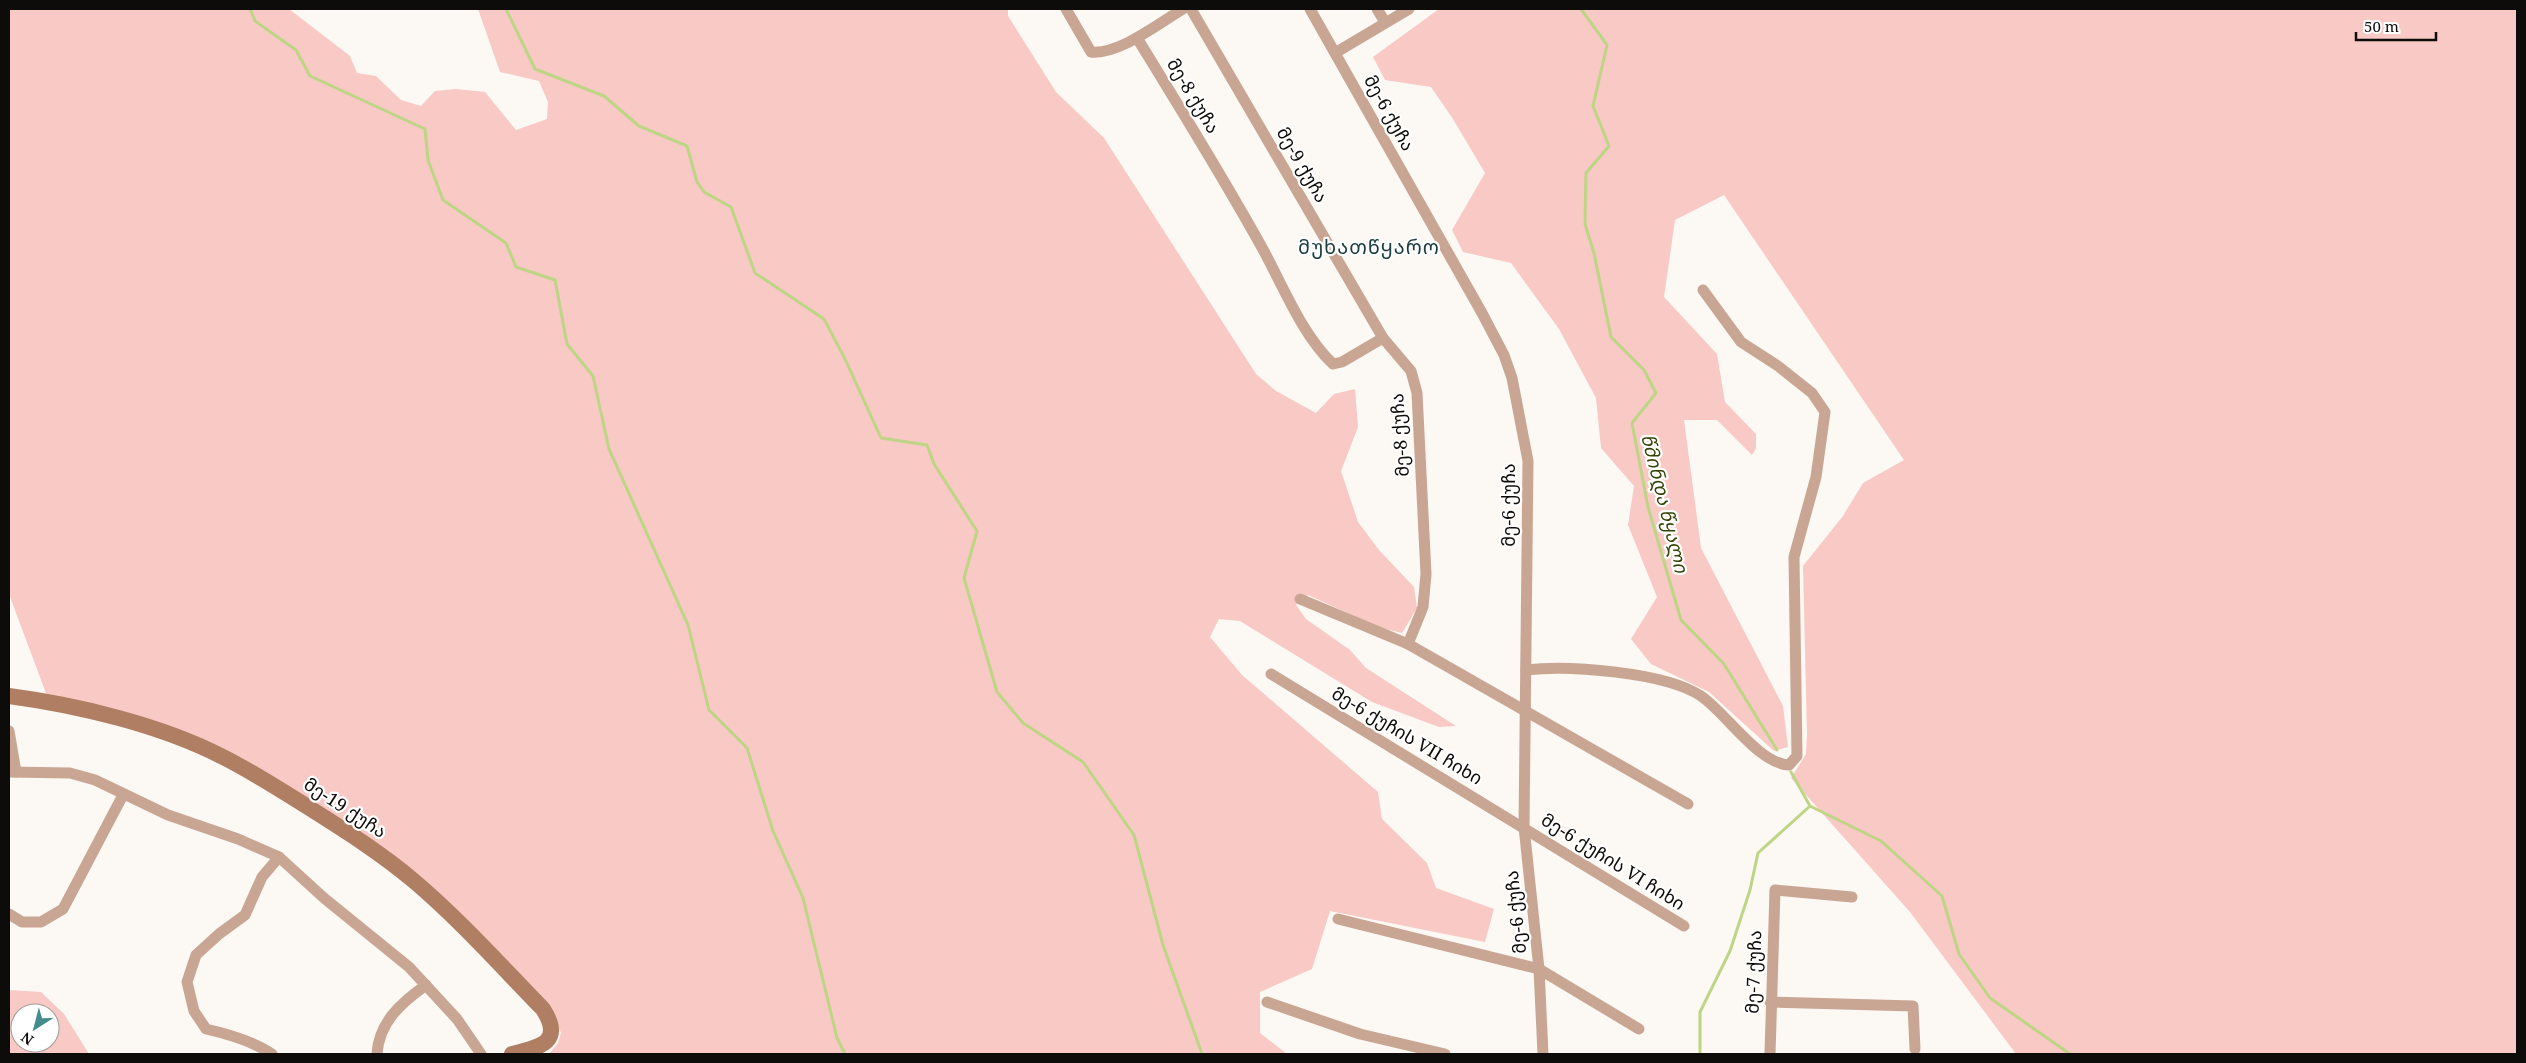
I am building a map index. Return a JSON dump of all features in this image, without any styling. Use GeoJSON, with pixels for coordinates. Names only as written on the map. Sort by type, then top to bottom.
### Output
{"type":"FeatureCollection","features":[{"type":"Feature","properties":{"kind":"street"},"geometry":{"type":"LineString","coordinates":[[1066,9],[1091,52],[1100,53],[1137,38],[1183,9]]}},
{"type":"Feature","properties":{"kind":"street","name":"მე-9 ქუჩა"},"geometry":{"type":"LineString","coordinates":[[1191,9],[1383,338]]}},
{"type":"Feature","properties":{"kind":"street","name":"მე-6 ქუჩა"},"geometry":{"type":"LineString","coordinates":[[1310,9],[1482,313],[1504,356],[1512,378],[1528,461],[1524,828],[1539,969],[1543,1054]]}},
{"type":"Feature","properties":{"kind":"street"},"geometry":{"type":"LineString","coordinates":[[1377,9],[1385,22]]}},
{"type":"Feature","properties":{"kind":"street"},"geometry":{"type":"LineString","coordinates":[[1335,53],[1409,9]]}},
{"type":"Feature","properties":{"kind":"street","name":"მე-8 ქუჩა"},"geometry":{"type":"LineString","coordinates":[[1137,38],[1215,164],[1300,317],[1325,356],[1332,364],[1342,362],[1383,338],[1411,371],[1416,393],[1426,574],[1423,607],[1408,644]]}},
{"type":"Feature","properties":{"kind":"street"},"geometry":{"type":"LineString","coordinates":[[1526,670],[1548,667],[1611,672],[1674,683],[1700,696],[1763,753],[1779,764],[1789,765],[1797,756],[1794,557],[1816,477],[1825,412],[1812,393],[1778,366],[1741,342],[1703,290]]}},
{"type":"Feature","properties":{"kind":"street"},"geometry":{"type":"LineString","coordinates":[[1300,599],[1408,644],[1688,804]]}},
{"type":"Feature","properties":{"kind":"street","name":"მე-6 ქუჩის VII ჩიხი"},"geometry":{"type":"LineString","coordinates":[[1271,674],[1524,828]]}},
{"type":"Feature","properties":{"kind":"street","name":"მე-19 ქუჩა"},"geometry":{"type":"LineString","coordinates":[[9,696],[41,700],[117,718],[182,739],[222,756],[310,808],[374,851],[412,879],[449,912],[543,1009],[551,1022],[552,1032],[548,1040],[533,1049],[512,1054]]}},
{"type":"Feature","properties":{"kind":"street"},"geometry":{"type":"LineString","coordinates":[[9,731],[12,772],[70,773],[95,780],[168,815],[238,839],[279,858],[324,898],[409,967],[457,1019],[481,1054]]}},
{"type":"Feature","properties":{"kind":"street"},"geometry":{"type":"LineString","coordinates":[[9,914],[22,922],[41,922],[63,909],[123,795]]}},
{"type":"Feature","properties":{"kind":"street","name":"მე-6 ქუჩის VI ჩიხი"},"geometry":{"type":"LineString","coordinates":[[1524,828],[1684,926]]}},
{"type":"Feature","properties":{"kind":"street"},"geometry":{"type":"LineString","coordinates":[[272,1054],[263,1048],[231,1035],[206,1029],[194,1011],[187,982],[196,955],[219,934],[245,916],[262,877],[279,858]]}},
{"type":"Feature","properties":{"kind":"street","name":"მე-7 ქუჩა"},"geometry":{"type":"LineString","coordinates":[[1770,1054],[1770,1002],[1775,890],[1852,897]]}},
{"type":"Feature","properties":{"kind":"street"},"geometry":{"type":"LineString","coordinates":[[1338,919],[1539,969],[1639,1029]]}},
{"type":"Feature","properties":{"kind":"street"},"geometry":{"type":"LineString","coordinates":[[377,1054],[383,1029],[392,1014],[407,998],[426,985]]}},
{"type":"Feature","properties":{"kind":"street"},"geometry":{"type":"LineString","coordinates":[[1267,1002],[1360,1034],[1444,1054]]}},
{"type":"Feature","properties":{"kind":"street"},"geometry":{"type":"LineString","coordinates":[[1770,1002],[1914,1006],[1915,1049]]}},
{"type":"Feature","properties":{"kind":"shaded area"},"geometry":{"type":"Polygon","coordinates":[[[9,9],[289,9],[350,56],[357,73],[376,76],[401,100],[421,106],[435,91],[456,89],[485,92],[516,130],[547,119],[548,102],[539,81],[500,72],[478,9],[1008,9],[1008,16],[1056,92],[1104,138],[1256,374],[1276,391],[1316,413],[1334,394],[1355,389],[1358,427],[1341,471],[1358,522],[1379,550],[1414,587],[1417,608],[1402,633],[1381,628],[1308,595],[1296,605],[1306,619],[1350,650],[1366,668],[1456,726],[1439,727],[1372,702],[1240,621],[1219,619],[1210,637],[1242,675],[1378,792],[1382,819],[1427,863],[1436,888],[1494,909],[1485,942],[1330,911],[1312,969],[1260,992],[1260,1033],[1287,1054],[549,1054],[558,1043],[561,1033],[550,1007],[483,938],[274,780],[47,696],[9,594],[9,9]]]}},
{"type":"Feature","properties":{"kind":"shaded area"},"geometry":{"type":"Polygon","coordinates":[[[1439,9],[2517,9],[2517,1054],[2016,1054],[1910,912],[1791,778],[1806,754],[1803,566],[1843,516],[1863,483],[1904,460],[1724,195],[1675,220],[1664,297],[1717,354],[1725,402],[1756,434],[1756,448],[1752,455],[1717,420],[1684,420],[1701,548],[1783,706],[1788,747],[1774,751],[1709,692],[1651,664],[1631,639],[1657,597],[1628,525],[1634,486],[1601,448],[1596,398],[1559,329],[1511,263],[1463,252],[1452,230],[1485,173],[1453,119],[1431,87],[1385,80],[1373,57],[1439,9]]]}},
{"type":"Feature","properties":{"kind":"shaded area"},"geometry":{"type":"Polygon","coordinates":[[[9,990],[41,992],[52,1003],[10,1003],[10,1053],[60,1053],[60,1010],[89,1054],[9,1054],[9,990]]]}},
{"type":"Feature","properties":{"kind":"waterway"},"geometry":{"type":"LineString","coordinates":[[250,9],[255,21],[296,50],[310,76],[425,129],[428,160],[443,200],[506,243],[516,267],[555,280],[567,344],[593,376],[609,449],[688,625],[709,710],[747,748],[773,831],[803,898],[837,1038],[845,1054]]}},
{"type":"Feature","properties":{"kind":"waterway"},"geometry":{"type":"LineString","coordinates":[[506,9],[535,69],[604,96],[639,126],[687,146],[697,182],[704,192],[731,207],[755,273],[824,319],[845,359],[881,438],[927,445],[934,464],[977,531],[964,578],[997,692],[1023,723],[1083,762],[1134,835],[1163,945],[1202,1054]]}},
{"type":"Feature","properties":{"kind":"waterway","name":"წმინდა წყალი"},"geometry":{"type":"LineString","coordinates":[[1581,9],[1607,45],[1593,106],[1609,146],[1586,173],[1585,224],[1594,253],[1611,337],[1644,370],[1656,393],[1632,423],[1648,507],[1681,620],[1724,664],[1777,750]]}},
{"type":"Feature","properties":{"kind":"waterway","name":"წმინდა წყალი"},"geometry":{"type":"LineString","coordinates":[[1791,772],[1810,806],[1881,841],[1942,896],[1959,954],[1990,998],[2070,1054]]}},
{"type":"Feature","properties":{"kind":"waterway"},"geometry":{"type":"LineString","coordinates":[[1700,1054],[1700,1012],[1730,951],[1750,890],[1758,853],[1810,806]]}},
{"type":"Feature","properties":{"kind":"district","name":"მუხათწყარო"},"geometry":{"type":"Point","coordinates":[1369,247]}}]}
